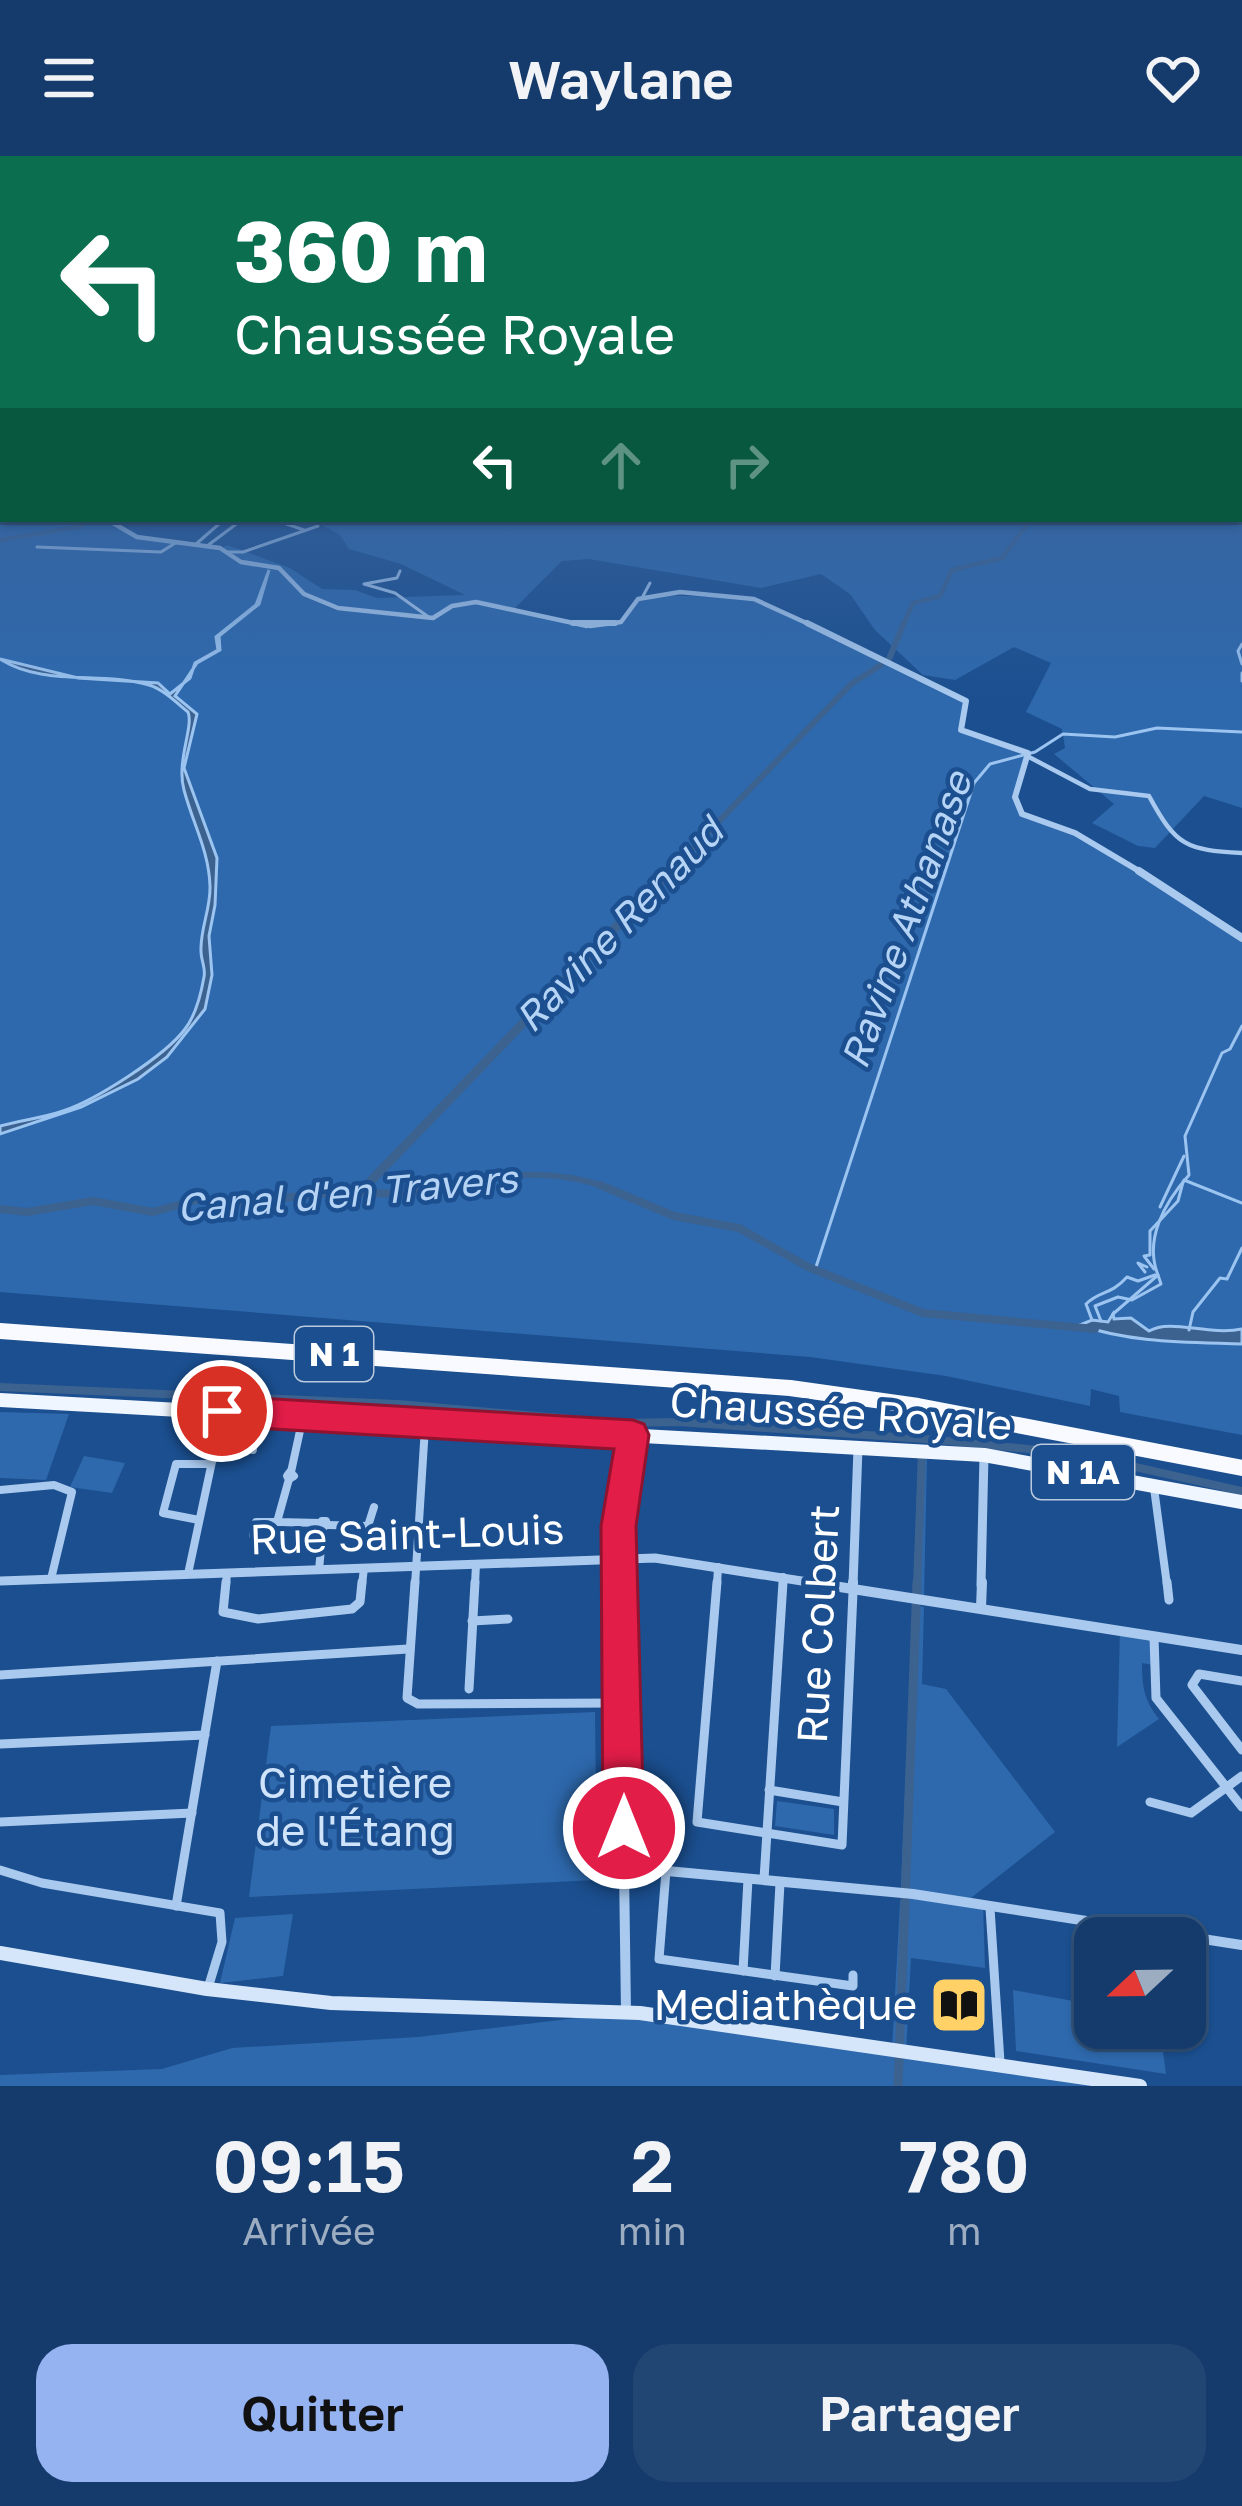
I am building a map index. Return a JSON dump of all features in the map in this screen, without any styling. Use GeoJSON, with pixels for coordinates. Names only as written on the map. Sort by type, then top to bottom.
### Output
{"type":"FeatureCollection","features":[{"type":"Feature","properties":{"kind":"highway","name":"N 1"},"geometry":{"type":"LineString","coordinates":[[0,1331],[790,1388],[918,1406],[1242,1468]]}},
{"type":"Feature","properties":{"kind":"highway","name":"N 1"},"geometry":{"type":"LineString","coordinates":[[0,1331],[794,1379],[921,1397],[1242,1459]]}},
{"type":"Feature","properties":{"kind":"main road","name":"Chaussée Royale"},"geometry":{"type":"LineString","coordinates":[[0,1400],[984,1455],[1242,1502]]}},
{"type":"Feature","properties":{"kind":"main road"},"geometry":{"type":"LineString","coordinates":[[0,1954],[207,1989],[331,2003],[626,2012],[1140,2086]]}},
{"type":"Feature","properties":{"kind":"street"},"geometry":{"type":"LineString","coordinates":[[111,522],[137,538],[246,554],[271,538],[318,526]]}},
{"type":"Feature","properties":{"kind":"street"},"geometry":{"type":"LineString","coordinates":[[208,546],[239,522]]}},
{"type":"Feature","properties":{"kind":"street"},"geometry":{"type":"LineString","coordinates":[[280,522],[307,532]]}},
{"type":"Feature","properties":{"kind":"street"},"geometry":{"type":"LineString","coordinates":[[196,544],[219,524]]}},
{"type":"Feature","properties":{"kind":"street"},"geometry":{"type":"LineString","coordinates":[[37,547],[161,552],[176,542]]}},
{"type":"Feature","properties":{"kind":"street"},"geometry":{"type":"LineString","coordinates":[[228,552],[241,562],[279,568],[304,594],[329,605],[430,618],[471,602],[542,619],[601,626],[628,617],[650,583]]}},
{"type":"Feature","properties":{"kind":"street"},"geometry":{"type":"LineString","coordinates":[[400,571],[397,578],[364,584],[395,592],[430,618]]}},
{"type":"Feature","properties":{"kind":"street"},"geometry":{"type":"LineString","coordinates":[[643,596],[712,593],[765,602],[966,701],[961,730],[1019,748],[1090,789],[1149,796],[1176,842],[1197,852],[1242,854]]}},
{"type":"Feature","properties":{"kind":"street"},"geometry":{"type":"LineString","coordinates":[[1029,757],[1015,797],[1022,814],[1075,833],[1195,904],[1242,938]]}},
{"type":"Feature","properties":{"kind":"street"},"geometry":{"type":"LineString","coordinates":[[188,1574],[222,1411]]}},
{"type":"Feature","properties":{"kind":"street"},"geometry":{"type":"LineString","coordinates":[[277,1522],[303,1416]]}},
{"type":"Feature","properties":{"kind":"street"},"geometry":{"type":"LineString","coordinates":[[425,1423],[406,1692],[418,1704],[623,1702]]}},
{"type":"Feature","properties":{"kind":"street"},"geometry":{"type":"LineString","coordinates":[[626,2012],[620,1516],[633,1435]]}},
{"type":"Feature","properties":{"kind":"street"},"geometry":{"type":"LineString","coordinates":[[216,1442],[246,1444],[253,1450]]}},
{"type":"Feature","properties":{"kind":"street","name":"Rue Colbert"},"geometry":{"type":"LineString","coordinates":[[766,1834],[842,1845],[858,1448]]}},
{"type":"Feature","properties":{"kind":"street"},"geometry":{"type":"LineString","coordinates":[[981,1608],[984,1455]]}},
{"type":"Feature","properties":{"kind":"street"},"geometry":{"type":"LineString","coordinates":[[200,1520],[163,1514],[176,1464],[211,1464]]}},
{"type":"Feature","properties":{"kind":"street"},"geometry":{"type":"LineString","coordinates":[[1154,1484],[1169,1600]]}},
{"type":"Feature","properties":{"kind":"street"},"geometry":{"type":"LineString","coordinates":[[0,1490],[54,1485],[72,1492],[51,1579]]}},
{"type":"Feature","properties":{"kind":"street"},"geometry":{"type":"LineString","coordinates":[[253,1535],[256,1522],[368,1526],[374,1507]]}},
{"type":"Feature","properties":{"kind":"street"},"geometry":{"type":"LineString","coordinates":[[319,1570],[324,1525]]}},
{"type":"Feature","properties":{"kind":"street","name":"Rue Saint-Louis"},"geometry":{"type":"LineString","coordinates":[[0,1581],[661,1558],[1242,1650]]}},
{"type":"Feature","properties":{"kind":"street"},"geometry":{"type":"LineString","coordinates":[[469,1689],[476,1564]]}},
{"type":"Feature","properties":{"kind":"street"},"geometry":{"type":"LineString","coordinates":[[718,1567],[697,1822],[766,1834]]}},
{"type":"Feature","properties":{"kind":"street"},"geometry":{"type":"LineString","coordinates":[[227,1573],[224,1612],[258,1619],[352,1609],[360,1603],[364,1568]]}},
{"type":"Feature","properties":{"kind":"street"},"geometry":{"type":"LineString","coordinates":[[764,1880],[783,1577]]}},
{"type":"Feature","properties":{"kind":"street"},"geometry":{"type":"LineString","coordinates":[[472,1621],[508,1618]]}},
{"type":"Feature","properties":{"kind":"street"},"geometry":{"type":"LineString","coordinates":[[1154,1636],[1156,1699],[1242,1808]]}},
{"type":"Feature","properties":{"kind":"street"},"geometry":{"type":"LineString","coordinates":[[0,1675],[408,1648]]}},
{"type":"Feature","properties":{"kind":"street"},"geometry":{"type":"LineString","coordinates":[[176,1906],[217,1661]]}},
{"type":"Feature","properties":{"kind":"street"},"geometry":{"type":"LineString","coordinates":[[1242,1681],[1199,1673],[1192,1685],[1242,1750]]}},
{"type":"Feature","properties":{"kind":"street"},"geometry":{"type":"LineString","coordinates":[[0,1744],[205,1735]]}},
{"type":"Feature","properties":{"kind":"street"},"geometry":{"type":"LineString","coordinates":[[1150,1802],[1191,1813],[1242,1776]]}},
{"type":"Feature","properties":{"kind":"street","name":"Rue Colbert"},"geometry":{"type":"LineString","coordinates":[[769,1790],[843,1802]]}},
{"type":"Feature","properties":{"kind":"street"},"geometry":{"type":"LineString","coordinates":[[0,1822],[192,1813]]}},
{"type":"Feature","properties":{"kind":"street"},"geometry":{"type":"LineString","coordinates":[[624,1867],[990,1905],[1242,1945]]}},
{"type":"Feature","properties":{"kind":"street"},"geometry":{"type":"LineString","coordinates":[[0,1870],[42,1883],[220,1913],[223,1943],[207,1989]]}},
{"type":"Feature","properties":{"kind":"street"},"geometry":{"type":"LineString","coordinates":[[666,1871],[658,1959],[853,1986],[853,1975]]}},
{"type":"Feature","properties":{"kind":"street"},"geometry":{"type":"LineString","coordinates":[[743,1971],[748,1879]]}},
{"type":"Feature","properties":{"kind":"street"},"geometry":{"type":"LineString","coordinates":[[775,1976],[781,1882]]}},
{"type":"Feature","properties":{"kind":"street"},"geometry":{"type":"LineString","coordinates":[[990,1905],[1000,2066]]}},
{"type":"Feature","properties":{"kind":"green space"},"geometry":{"type":"Polygon","coordinates":[[[0,522],[111,522],[137,537],[221,549],[227,545],[290,568],[322,589],[355,590],[377,598],[465,595],[401,564],[349,549],[340,535],[316,522],[1242,525],[1242,808],[1204,796],[1155,848],[1138,846],[1092,823],[1114,804],[1054,754],[1065,748],[1062,729],[1026,712],[1051,663],[1014,647],[955,680],[923,675],[875,630],[850,594],[821,574],[761,588],[589,559],[562,561],[513,610],[588,626],[621,622],[634,602],[653,595],[753,598],[966,701],[959,728],[1028,753],[1015,797],[1022,814],[1065,829],[1242,938],[1242,1435],[1120,1412],[1119,1396],[1091,1389],[1090,1406],[946,1376],[810,1357],[0,1292],[0,522]]]}},
{"type":"Feature","properties":{"kind":"green space"},"geometry":{"type":"Polygon","coordinates":[[[0,1412],[69,1414],[46,1480],[0,1478],[0,1412]]]}},
{"type":"Feature","properties":{"kind":"green space"},"geometry":{"type":"Polygon","coordinates":[[[84,1456],[125,1463],[112,1493],[70,1487],[84,1456]]]}},
{"type":"Feature","properties":{"kind":"green space"},"geometry":{"type":"Polygon","coordinates":[[[918,1456],[927,1457],[924,1598],[919,1592],[914,1594],[918,1456]]]}},
{"type":"Feature","properties":{"kind":"green space"},"geometry":{"type":"Polygon","coordinates":[[[913,1605],[924,1607],[922,1684],[946,1689],[1055,1832],[967,1901],[983,1904],[985,1968],[911,1958],[906,2052],[1140,2086],[0,2086],[0,2075],[162,2069],[232,2048],[418,2037],[626,2012],[892,2050],[900,1901],[907,1901],[907,1886],[901,1884],[913,1605]]]}},
{"type":"Feature","properties":{"kind":"green space"},"geometry":{"type":"Polygon","coordinates":[[[1120,1630],[1154,1636],[1153,1665],[1142,1663],[1147,1699],[1159,1719],[1117,1747],[1120,1630]]]}},
{"type":"Feature","properties":{"kind":"green space","name":"Cimetière de l'Étang"},"geometry":{"type":"Polygon","coordinates":[[[595,1712],[597,1880],[249,1897],[271,1726],[595,1712]]]}},
{"type":"Feature","properties":{"kind":"green space"},"geometry":{"type":"Polygon","coordinates":[[[777,1801],[834,1809],[834,1835],[775,1826],[777,1801]]]}},
{"type":"Feature","properties":{"kind":"green space"},"geometry":{"type":"Polygon","coordinates":[[[293,1914],[283,1976],[220,1983],[235,1918],[293,1914]]]}},
{"type":"Feature","properties":{"kind":"green space"},"geometry":{"type":"Polygon","coordinates":[[[1013,1990],[1074,2001],[1074,2049],[1163,2049],[1166,2074],[1016,2051],[1013,1990]]]}},
{"type":"Feature","properties":{"kind":"shaded area"},"geometry":{"type":"Polygon","coordinates":[[[269,570],[259,604],[219,636],[220,650],[193,669],[218,650],[216,637],[256,605],[269,570]]]}},
{"type":"Feature","properties":{"kind":"shaded area"},"geometry":{"type":"Polygon","coordinates":[[[0,659],[75,677],[35,673],[0,659]]]}},
{"type":"Feature","properties":{"kind":"shaded area"},"geometry":{"type":"Polygon","coordinates":[[[132,681],[158,683],[170,694],[184,683],[175,696],[197,714],[184,768],[217,858],[209,936],[212,975],[205,1009],[167,1057],[138,1079],[81,1107],[0,1134],[0,1126],[63,1111],[129,1076],[175,1040],[200,997],[201,943],[210,886],[182,779],[188,712],[159,690],[132,681]]]}},
{"type":"Feature","properties":{"kind":"shaded area"},"geometry":{"type":"Polygon","coordinates":[[[1113,1314],[1114,1319],[1131,1318],[1149,1331],[1168,1326],[1242,1329],[1242,1344],[1139,1338],[1080,1325],[1092,1320],[1108,1322],[1113,1314]]]}},
{"type":"Feature","properties":{"kind":"waterway"},"geometry":{"type":"LineString","coordinates":[[0,540],[88,522]]}},
{"type":"Feature","properties":{"kind":"waterway","name":"Ravine Renaud"},"geometry":{"type":"LineString","coordinates":[[903,626],[913,603],[940,596],[952,570],[1002,558],[1029,522]]}},
{"type":"Feature","properties":{"kind":"waterway","name":"Ravine Renaud"},"geometry":{"type":"LineString","coordinates":[[889,659],[904,623]]}},
{"type":"Feature","properties":{"kind":"waterway","name":"Ravine Athanase"},"geometry":{"type":"LineString","coordinates":[[1242,644],[1238,651],[1242,664]]}},
{"type":"Feature","properties":{"kind":"waterway","name":"Ravine Renaud"},"geometry":{"type":"LineString","coordinates":[[668,874],[851,684],[881,665]]}},
{"type":"Feature","properties":{"kind":"waterway","name":"Ravine Athanase"},"geometry":{"type":"LineString","coordinates":[[1242,673],[1242,681]]}},
{"type":"Feature","properties":{"kind":"waterway","name":"Ravine Athanase"},"geometry":{"type":"LineString","coordinates":[[815,1270],[974,783],[990,764],[1035,752],[1063,734],[1115,737],[1157,728],[1242,732]]}},
{"type":"Feature","properties":{"kind":"waterway","name":"Ravine Renaud"},"geometry":{"type":"LineString","coordinates":[[364,1188],[670,871]]}},
{"type":"Feature","properties":{"kind":"waterway"},"geometry":{"type":"LineString","coordinates":[[1185,1180],[1189,1175],[1185,1136],[1222,1053],[1230,1049],[1242,1026]]}},
{"type":"Feature","properties":{"kind":"waterway"},"geometry":{"type":"LineString","coordinates":[[1160,1207],[1184,1156]]}},
{"type":"Feature","properties":{"kind":"waterway","name":"Canal d'en Travers"},"geometry":{"type":"LineString","coordinates":[[432,1188],[520,1175],[565,1177],[607,1188]]}},
{"type":"Feature","properties":{"kind":"waterway"},"geometry":{"type":"LineString","coordinates":[[1183,1184],[1185,1180]]}},
{"type":"Feature","properties":{"kind":"waterway"},"geometry":{"type":"LineString","coordinates":[[1185,1180],[1242,1203]]}},
{"type":"Feature","properties":{"kind":"waterway"},"geometry":{"type":"LineString","coordinates":[[1160,1220],[1183,1184]]}},
{"type":"Feature","properties":{"kind":"waterway"},"geometry":{"type":"LineString","coordinates":[[1160,1220],[1178,1201],[1183,1184]]}},
{"type":"Feature","properties":{"kind":"waterway","name":"Ravine Renaud"},"geometry":{"type":"LineString","coordinates":[[364,1188],[367,1185]]}},
{"type":"Feature","properties":{"kind":"waterway","name":"Canal d'en Travers"},"geometry":{"type":"LineString","coordinates":[[0,1209],[27,1212],[93,1201],[153,1212],[200,1199],[241,1203],[334,1192],[409,1194],[443,1185]]}},
{"type":"Feature","properties":{"kind":"waterway","name":"Canal d'en Travers"},"geometry":{"type":"LineString","coordinates":[[600,1185],[674,1216],[739,1228],[808,1267],[923,1313],[1095,1329]]}},
{"type":"Feature","properties":{"kind":"waterway","name":"Canal d'en Travers"},"geometry":{"type":"LineString","coordinates":[[361,1191],[364,1188]]}},
{"type":"Feature","properties":{"kind":"waterway"},"geometry":{"type":"LineString","coordinates":[[1154,1269],[1144,1256],[1150,1255],[1150,1231],[1160,1220]]}},
{"type":"Feature","properties":{"kind":"waterway"},"geometry":{"type":"LineString","coordinates":[[1158,1275],[1153,1249],[1160,1220]]}},
{"type":"Feature","properties":{"kind":"waterway"},"geometry":{"type":"LineString","coordinates":[[1189,1330],[1193,1312],[1220,1278],[1227,1279],[1242,1248]]}},
{"type":"Feature","properties":{"kind":"waterway"},"geometry":{"type":"LineString","coordinates":[[1145,1272],[1138,1263],[1147,1267]]}},
{"type":"Feature","properties":{"kind":"waterway"},"geometry":{"type":"LineString","coordinates":[[1092,1320],[1086,1304],[1091,1300],[1127,1277],[1138,1281],[1155,1275]]}},
{"type":"Feature","properties":{"kind":"waterway"},"geometry":{"type":"LineString","coordinates":[[1130,1300],[1161,1284],[1158,1275]]}},
{"type":"Feature","properties":{"kind":"waterway"},"geometry":{"type":"LineString","coordinates":[[1130,1300],[1158,1275]]}},
{"type":"Feature","properties":{"kind":"waterway"},"geometry":{"type":"LineString","coordinates":[[1101,1321],[1095,1306],[1118,1297],[1130,1300]]}},
{"type":"Feature","properties":{"kind":"waterway"},"geometry":{"type":"LineString","coordinates":[[1113,1314],[1130,1300]]}},
{"type":"Feature","properties":{"kind":"waterway"},"geometry":{"type":"LineString","coordinates":[[0,1387],[398,1404],[618,1423],[678,1422],[939,1440],[1078,1454],[1242,1491]]}},
{"type":"Feature","properties":{"kind":"waterway"},"geometry":{"type":"LineString","coordinates":[[917,1585],[922,1454]]}},
{"type":"Feature","properties":{"kind":"waterway"},"geometry":{"type":"LineString","coordinates":[[898,2086],[917,1582]]}},
{"type":"Feature","properties":{"kind":"place","name":"Mediathèque"},"geometry":{"type":"Point","coordinates":[959,2005]}},
{"type":"Feature","properties":{"kind":"route"},"geometry":{"type":"LineString","coordinates":[[222,1411],[633,1435],[619,1526],[624,1828]]}}]}
